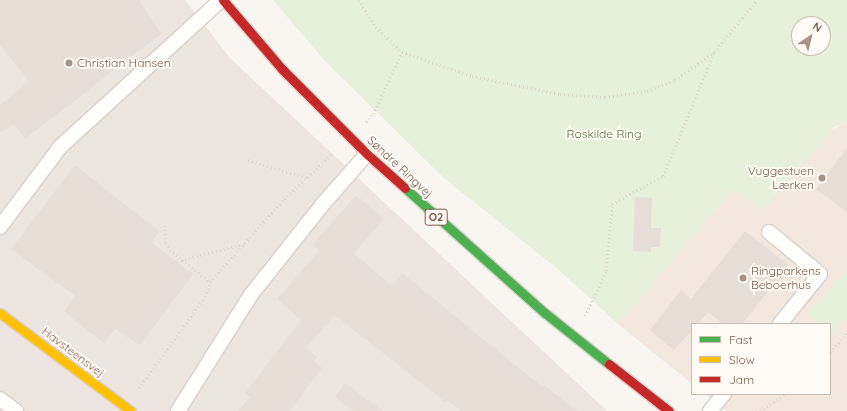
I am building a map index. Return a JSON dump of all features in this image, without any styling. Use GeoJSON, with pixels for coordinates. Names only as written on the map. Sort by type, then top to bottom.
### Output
{"type":"FeatureCollection","features":[{"type":"Feature","properties":{"kind":"main road","name":"Søndre Ringvej"},"geometry":{"type":"LineString","coordinates":[[222,0],[282,69],[367,154],[534,303],[669,411]]}},
{"type":"Feature","properties":{"kind":"main road","name":"Havsteensvej"},"geometry":{"type":"LineString","coordinates":[[0,313],[128,409]]}},
{"type":"Feature","properties":{"kind":"lane"},"geometry":{"type":"LineString","coordinates":[[0,227],[60,148],[222,0]]}},
{"type":"Feature","properties":{"kind":"lane"},"geometry":{"type":"LineString","coordinates":[[178,411],[250,296],[322,205],[367,154]]}},
{"type":"Feature","properties":{"kind":"lane"},"geometry":{"type":"LineString","coordinates":[[769,232],[820,274],[781,323]]}},
{"type":"Feature","properties":{"kind":"lane"},"geometry":{"type":"LineString","coordinates":[[710,411],[723,395]]}},
{"type":"Feature","properties":{"kind":"lane"},"geometry":{"type":"LineString","coordinates":[[0,399],[16,411]]}},
{"type":"Feature","properties":{"kind":"path"},"geometry":{"type":"LineString","coordinates":[[359,0],[376,27],[402,52],[472,76],[560,94],[605,97],[647,91],[668,83],[714,52]]}},
{"type":"Feature","properties":{"kind":"path"},"geometry":{"type":"LineString","coordinates":[[576,336],[606,271],[612,204],[663,176],[714,52],[756,0]]}},
{"type":"Feature","properties":{"kind":"path"},"geometry":{"type":"LineString","coordinates":[[128,409],[205,297],[210,282],[307,178],[373,114],[402,52]]}},
{"type":"Feature","properties":{"kind":"path"},"geometry":{"type":"LineString","coordinates":[[248,160],[307,178]]}},
{"type":"Feature","properties":{"kind":"path"},"geometry":{"type":"LineString","coordinates":[[165,226],[166,243],[180,260],[210,282]]}},
{"type":"Feature","properties":{"kind":"path"},"geometry":{"type":"LineString","coordinates":[[180,260],[244,244]]}},
{"type":"Feature","properties":{"kind":"path"},"geometry":{"type":"LineString","coordinates":[[831,351],[847,334]]}},
{"type":"Feature","properties":{"kind":"path"},"geometry":{"type":"LineString","coordinates":[[760,411],[784,395]]}},
{"type":"Feature","properties":{"kind":"shaded area"},"geometry":{"type":"Polygon","coordinates":[[[0,0],[185,0],[230,58],[607,411],[0,411],[0,0]]]}},
{"type":"Feature","properties":{"kind":"shaded area"},"geometry":{"type":"Polygon","coordinates":[[[847,121],[847,411],[726,411],[706,395],[831,395],[831,323],[691,323],[691,383],[618,324],[733,189],[847,121]]]}},
{"type":"Feature","properties":{"kind":"green space","name":"Roskilde Ring"},"geometry":{"type":"Polygon","coordinates":[[[273,0],[847,0],[847,121],[834,127],[763,210],[733,189],[618,324],[559,270],[444,178],[325,61],[273,0]]]}},
{"type":"Feature","properties":{"kind":"green space"},"geometry":{"type":"Polygon","coordinates":[[[847,271],[847,317],[831,334],[831,323],[817,323],[807,313],[847,271]]]}},
{"type":"Feature","properties":{"kind":"building","name":"Christian Hansen"},"geometry":{"type":"Polygon","coordinates":[[[0,0],[139,0],[161,34],[25,139],[14,124],[0,133],[0,105],[29,81],[0,45],[0,0]]]}},
{"type":"Feature","properties":{"kind":"building","name":"Vuggestuen Lærken"},"geometry":{"type":"Polygon","coordinates":[[[847,148],[847,212],[816,189],[847,148]]]}},
{"type":"Feature","properties":{"kind":"building"},"geometry":{"type":"Polygon","coordinates":[[[75,165],[159,231],[152,243],[193,274],[140,345],[115,329],[104,343],[64,312],[75,296],[11,249],[75,165]]]}},
{"type":"Feature","properties":{"kind":"building"},"geometry":{"type":"Polygon","coordinates":[[[356,195],[384,219],[354,253],[392,286],[402,273],[530,377],[543,387],[544,385],[577,411],[461,411],[447,400],[445,402],[335,315],[306,348],[317,357],[314,362],[322,368],[290,411],[238,411],[250,397],[245,393],[301,320],[277,299],[319,251],[312,245],[356,195]]]}},
{"type":"Feature","properties":{"kind":"building"},"geometry":{"type":"Polygon","coordinates":[[[635,197],[652,198],[651,228],[661,228],[660,247],[651,247],[651,252],[633,251],[635,197]]]}},
{"type":"Feature","properties":{"kind":"building","name":"Ringparkens Beboerhus"},"geometry":{"type":"Polygon","coordinates":[[[745,231],[789,265],[743,323],[722,323],[708,312],[699,323],[691,323],[691,331],[674,350],[650,330],[681,290],[691,299],[745,231]]]}},
{"type":"Feature","properties":{"kind":"building"},"geometry":{"type":"Polygon","coordinates":[[[345,383],[383,411],[353,411],[335,397],[345,383]]]}},
{"type":"Feature","properties":{"kind":"traffic: fast"},"geometry":{"type":"LineString","coordinates":[[405,188],[545,313],[609,364]]}},
{"type":"Feature","properties":{"kind":"traffic: slow"},"geometry":{"type":"LineString","coordinates":[[0,313],[131,411]]}},
{"type":"Feature","properties":{"kind":"traffic: jam"},"geometry":{"type":"LineString","coordinates":[[223,0],[282,69],[367,154],[405,188]]}},
{"type":"Feature","properties":{"kind":"traffic: jam"},"geometry":{"type":"LineString","coordinates":[[609,364],[669,411]]}},
{"type":"Feature","properties":{"kind":"place","name":"Christian Hansen"},"geometry":{"type":"Point","coordinates":[69,63]}},
{"type":"Feature","properties":{"kind":"place","name":"Vuggestuen Lærken"},"geometry":{"type":"Point","coordinates":[822,178]}},
{"type":"Feature","properties":{"kind":"place","name":"Ringparkens Beboerhus"},"geometry":{"type":"Point","coordinates":[743,278]}}]}
